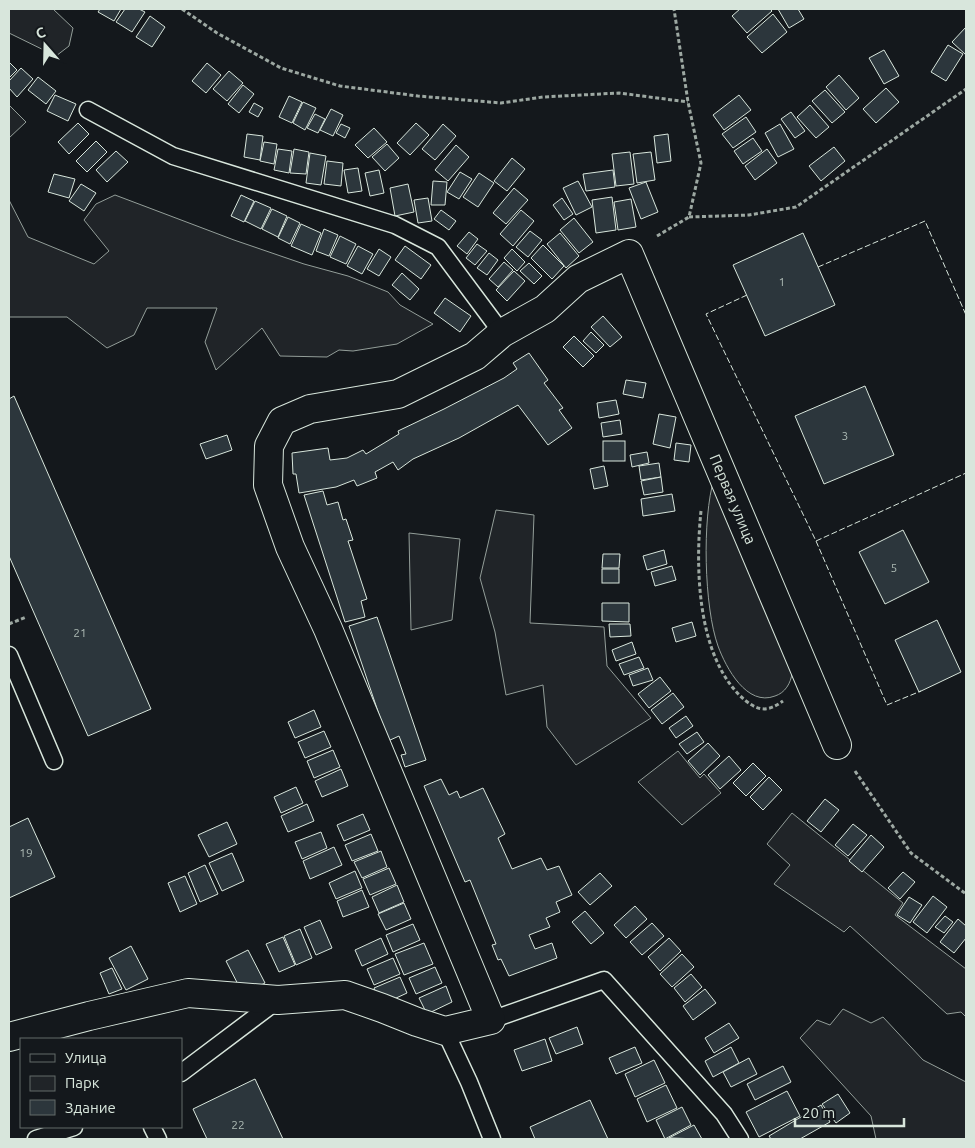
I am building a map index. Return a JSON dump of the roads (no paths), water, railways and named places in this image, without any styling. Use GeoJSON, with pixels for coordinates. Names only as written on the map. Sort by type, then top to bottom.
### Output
{"type":"FeatureCollection","features":[{"type":"Feature","properties":{"kind":"street","name":"Первая улица"},"geometry":{"type":"LineString","coordinates":[[502,333],[545,309],[578,279],[629,254],[837,745]]}},
{"type":"Feature","properties":{"kind":"street"},"geometry":{"type":"LineString","coordinates":[[9,1037],[188,993],[278,1000],[345,995],[445,1031],[491,1020],[328,629],[290,547],[268,485],[268,475],[269,446],[282,421],[310,409],[398,394],[474,356],[502,333]]}},
{"type":"Feature","properties":{"kind":"lane"},"geometry":{"type":"LineString","coordinates":[[88,110],[173,156],[394,225],[438,247],[502,333]]}},
{"type":"Feature","properties":{"kind":"lane"},"geometry":{"type":"LineString","coordinates":[[9,655],[54,761]]}},
{"type":"Feature","properties":{"kind":"lane"},"geometry":{"type":"LineString","coordinates":[[491,1020],[604,980],[724,1114],[740,1139]]}},
{"type":"Feature","properties":{"kind":"lane"},"geometry":{"type":"LineString","coordinates":[[182,1072],[278,1000]]}},
{"type":"Feature","properties":{"kind":"lane"},"geometry":{"type":"LineString","coordinates":[[445,1031],[469,1082],[492,1139]]}},
{"type":"Feature","properties":{"kind":"lane"},"geometry":{"type":"LineString","coordinates":[[36,1139],[71,1128]]}}]}
